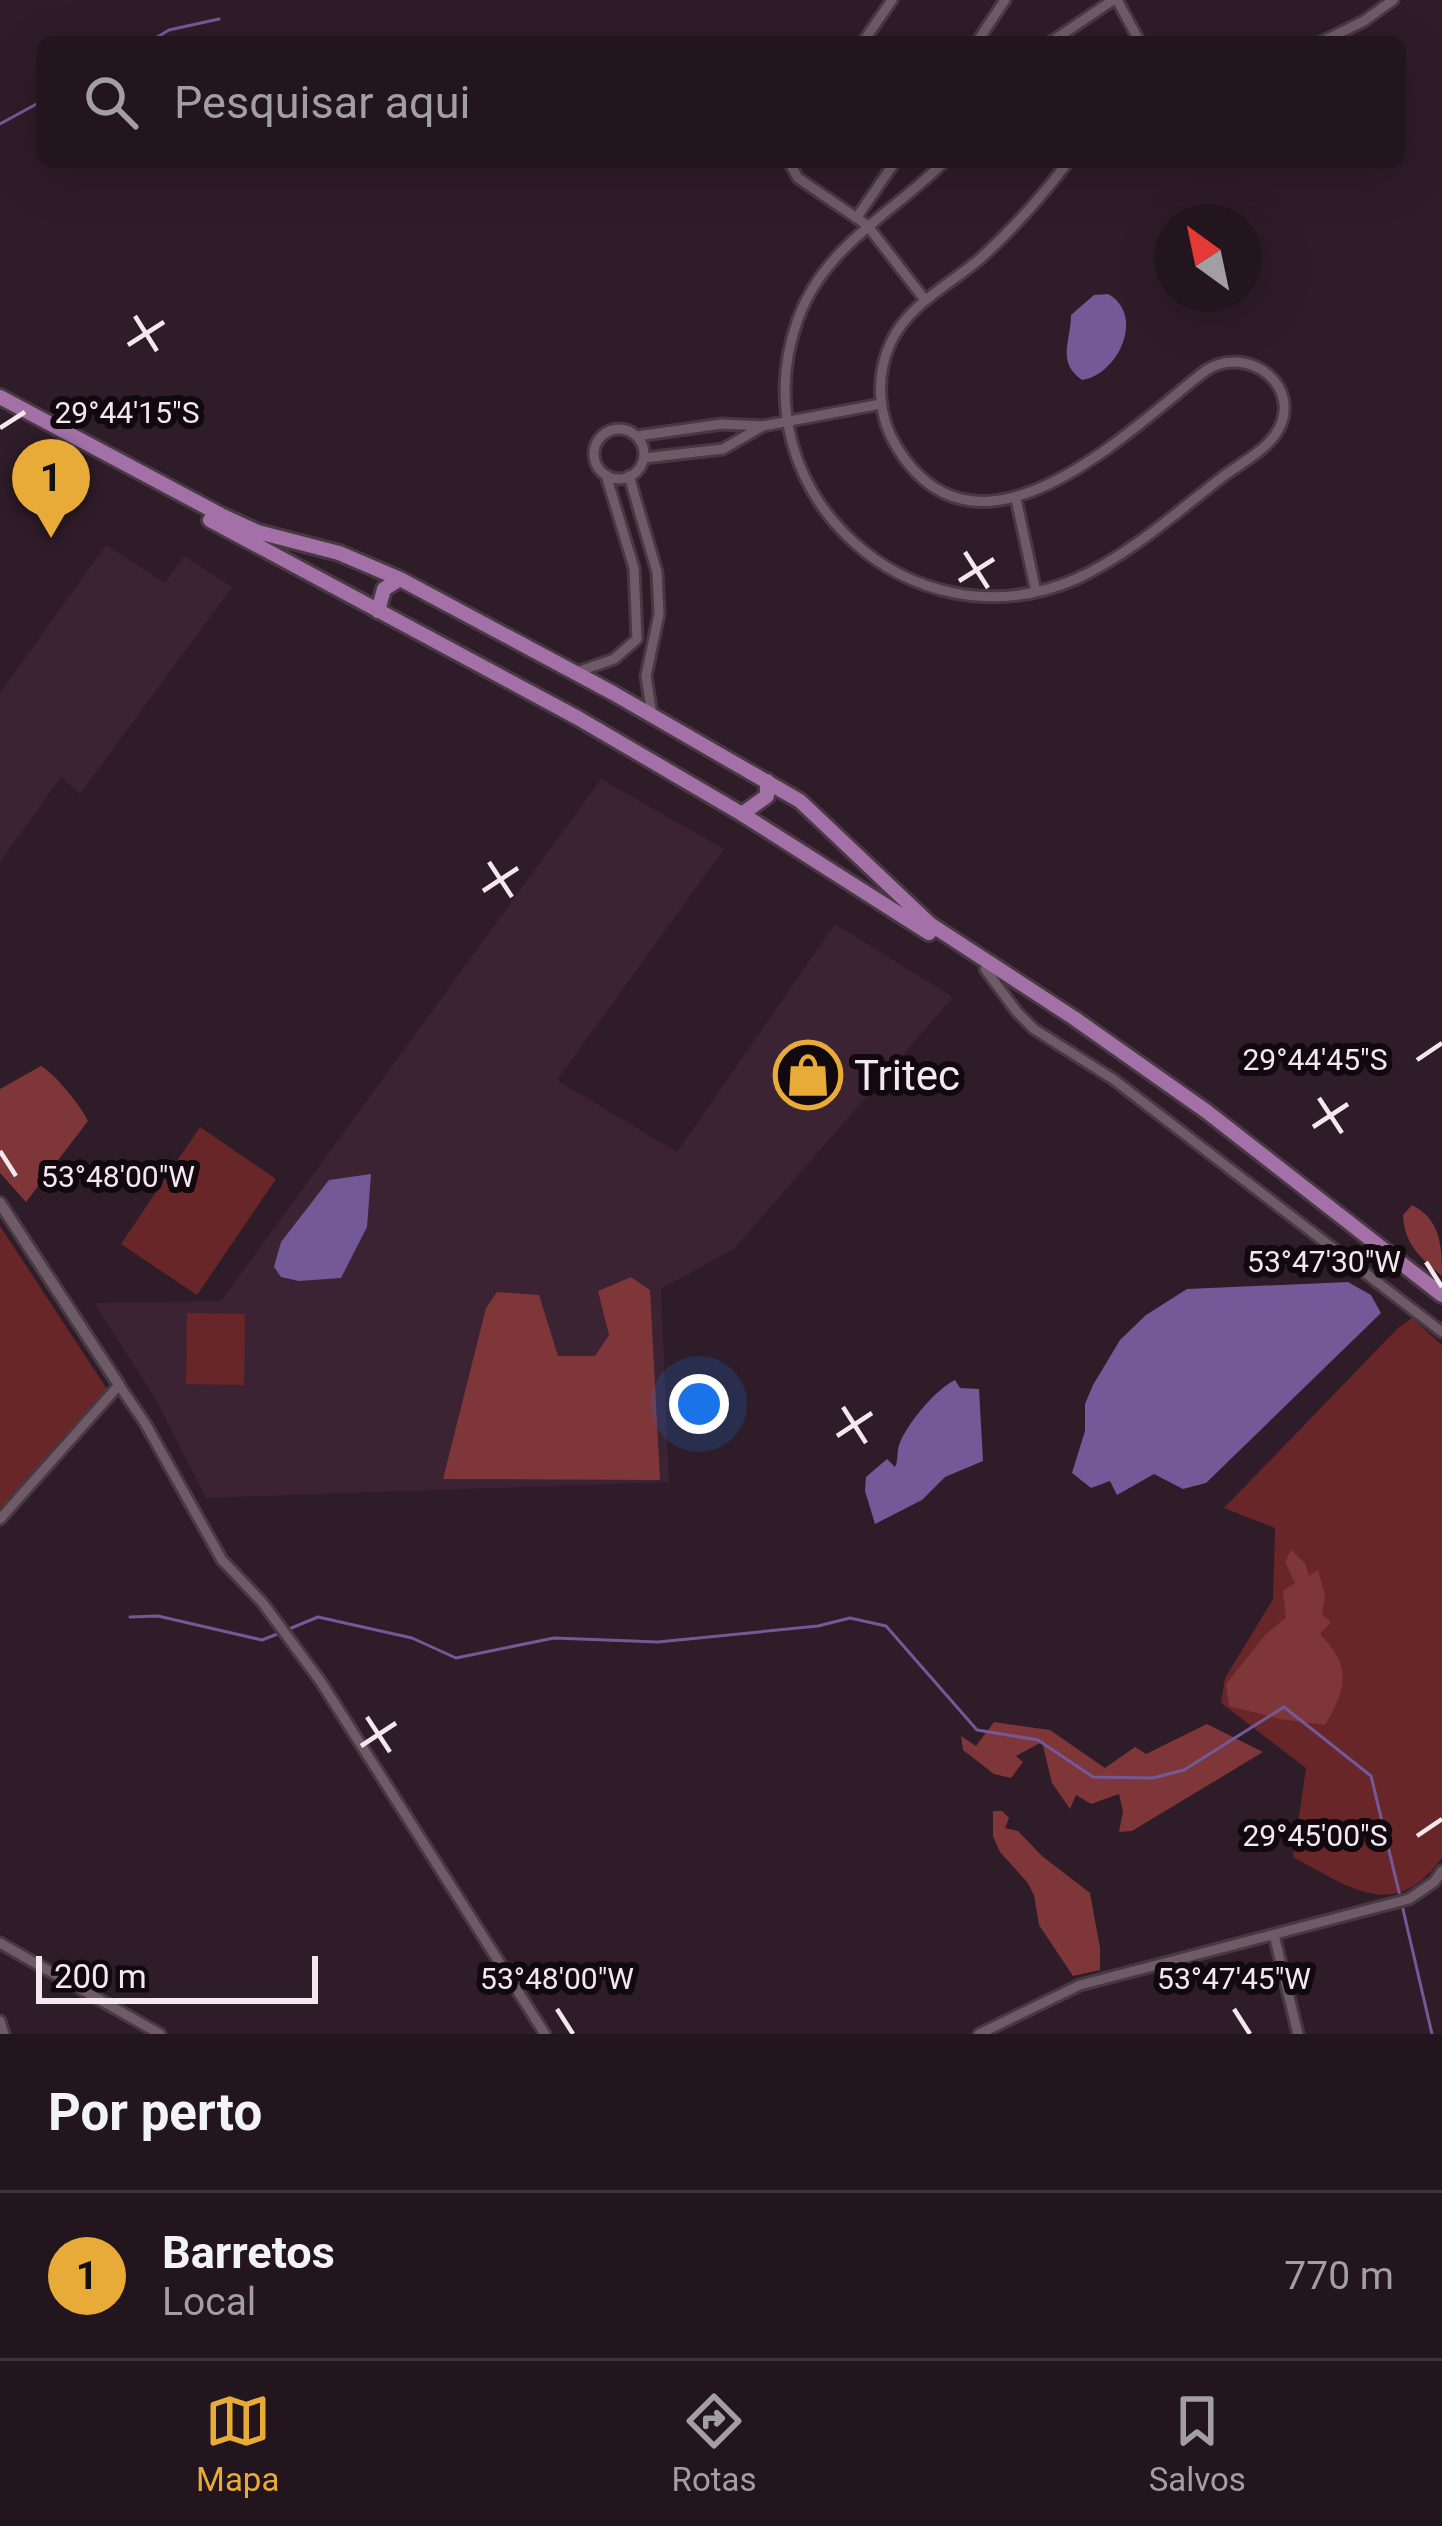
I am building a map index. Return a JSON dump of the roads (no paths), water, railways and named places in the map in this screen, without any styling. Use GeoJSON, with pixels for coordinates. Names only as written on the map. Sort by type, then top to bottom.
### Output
{"type":"FeatureCollection","features":[{"type":"Feature","properties":{"kind":"highway"},"geometry":{"type":"LineString","coordinates":[[0,401],[258,532],[339,554],[400,579],[767,782],[824,821],[930,924],[1206,1112],[1442,1299]]}},
{"type":"Feature","properties":{"kind":"highway"},"geometry":{"type":"LineString","coordinates":[[0,401],[560,708],[742,814],[1133,1067],[1442,1299]]}},
{"type":"Feature","properties":{"kind":"highway"},"geometry":{"type":"LineString","coordinates":[[378,611],[384,589],[400,579]]}},
{"type":"Feature","properties":{"kind":"highway"},"geometry":{"type":"LineString","coordinates":[[742,814],[767,796],[767,782]]}},
{"type":"Feature","properties":{"kind":"street"},"geometry":{"type":"LineString","coordinates":[[867,36],[892,0]]}},
{"type":"Feature","properties":{"kind":"street"},"geometry":{"type":"LineString","coordinates":[[981,36],[1005,0]]}},
{"type":"Feature","properties":{"kind":"street"},"geometry":{"type":"LineString","coordinates":[[1060,36],[1115,0],[1136,36]]}},
{"type":"Feature","properties":{"kind":"street"},"geometry":{"type":"LineString","coordinates":[[1333,36],[1393,0]]}},
{"type":"Feature","properties":{"kind":"street"},"geometry":{"type":"LineString","coordinates":[[792,168],[798,178],[867,225],[925,300]]}},
{"type":"Feature","properties":{"kind":"street"},"geometry":{"type":"LineString","coordinates":[[857,217],[891,168]]}},
{"type":"Feature","properties":{"kind":"street"},"geometry":{"type":"LineString","coordinates":[[937,168],[867,225],[819,277],[798,319],[787,365],[788,421],[797,458],[818,501],[847,537],[882,565],[923,585],[968,595],[1036,592],[1118,556],[1263,447],[1281,421],[1280,389],[1258,366],[1243,361],[1220,363],[1072,473],[1016,499],[979,501],[933,484],[898,450],[880,404],[887,351],[898,328],[925,300],[998,242],[1063,168]]}},
{"type":"Feature","properties":{"kind":"street"},"geometry":{"type":"LineString","coordinates":[[572,674],[614,659],[637,639],[634,568],[606,475],[594,456],[599,439],[620,429],[637,436],[722,424],[763,426],[880,404]]}},
{"type":"Feature","properties":{"kind":"street"},"geometry":{"type":"LineString","coordinates":[[629,476],[644,458],[723,449],[763,426]]}},
{"type":"Feature","properties":{"kind":"street"},"geometry":{"type":"LineString","coordinates":[[637,436],[644,458]]}},
{"type":"Feature","properties":{"kind":"street"},"geometry":{"type":"LineString","coordinates":[[606,475],[629,476]]}},
{"type":"Feature","properties":{"kind":"street"},"geometry":{"type":"LineString","coordinates":[[629,476],[657,572],[659,614],[646,676],[652,715]]}},
{"type":"Feature","properties":{"kind":"street"},"geometry":{"type":"LineString","coordinates":[[1016,499],[1036,592]]}},
{"type":"Feature","properties":{"kind":"street"},"geometry":{"type":"LineString","coordinates":[[986,969],[1034,1029],[1113,1079],[1442,1332]]}},
{"type":"Feature","properties":{"kind":"street"},"geometry":{"type":"LineString","coordinates":[[0,1203],[145,1423],[222,1560],[262,1602],[321,1682],[545,2034]]}},
{"type":"Feature","properties":{"kind":"street"},"geometry":{"type":"LineString","coordinates":[[0,1520],[119,1385]]}},
{"type":"Feature","properties":{"kind":"street"},"geometry":{"type":"LineString","coordinates":[[979,2034],[1080,1985],[1409,1899],[1442,1871]]}},
{"type":"Feature","properties":{"kind":"street"},"geometry":{"type":"LineString","coordinates":[[1274,1935],[1298,2034]]}},
{"type":"Feature","properties":{"kind":"street"},"geometry":{"type":"LineString","coordinates":[[0,1943],[160,2034]]}},
{"type":"Feature","properties":{"kind":"street"},"geometry":{"type":"LineString","coordinates":[[0,2021],[4,2034]]}},
{"type":"Feature","properties":{"kind":"waterway"},"geometry":{"type":"LineString","coordinates":[[159,36],[219,19]]}},
{"type":"Feature","properties":{"kind":"waterway"},"geometry":{"type":"LineString","coordinates":[[0,124],[36,104]]}},
{"type":"Feature","properties":{"kind":"waterway"},"geometry":{"type":"LineString","coordinates":[[130,1617],[158,1616],[262,1640],[280,1633]]}},
{"type":"Feature","properties":{"kind":"waterway"},"geometry":{"type":"LineString","coordinates":[[289,1629],[318,1617],[412,1638],[456,1658],[554,1638],[658,1642],[818,1626],[850,1618],[886,1626],[977,1730],[1038,1740],[1093,1777],[1153,1778],[1184,1770],[1284,1707],[1371,1776],[1400,1896]]}},
{"type":"Feature","properties":{"kind":"waterway"},"geometry":{"type":"LineString","coordinates":[[1402,1905],[1432,2034]]}},
{"type":"Feature","properties":{"kind":"place","name":"Barretos"},"geometry":{"type":"Point","coordinates":[51,538]}},
{"type":"Feature","properties":{"kind":"place","name":"Tritec"},"geometry":{"type":"Point","coordinates":[808,1075]}}]}
